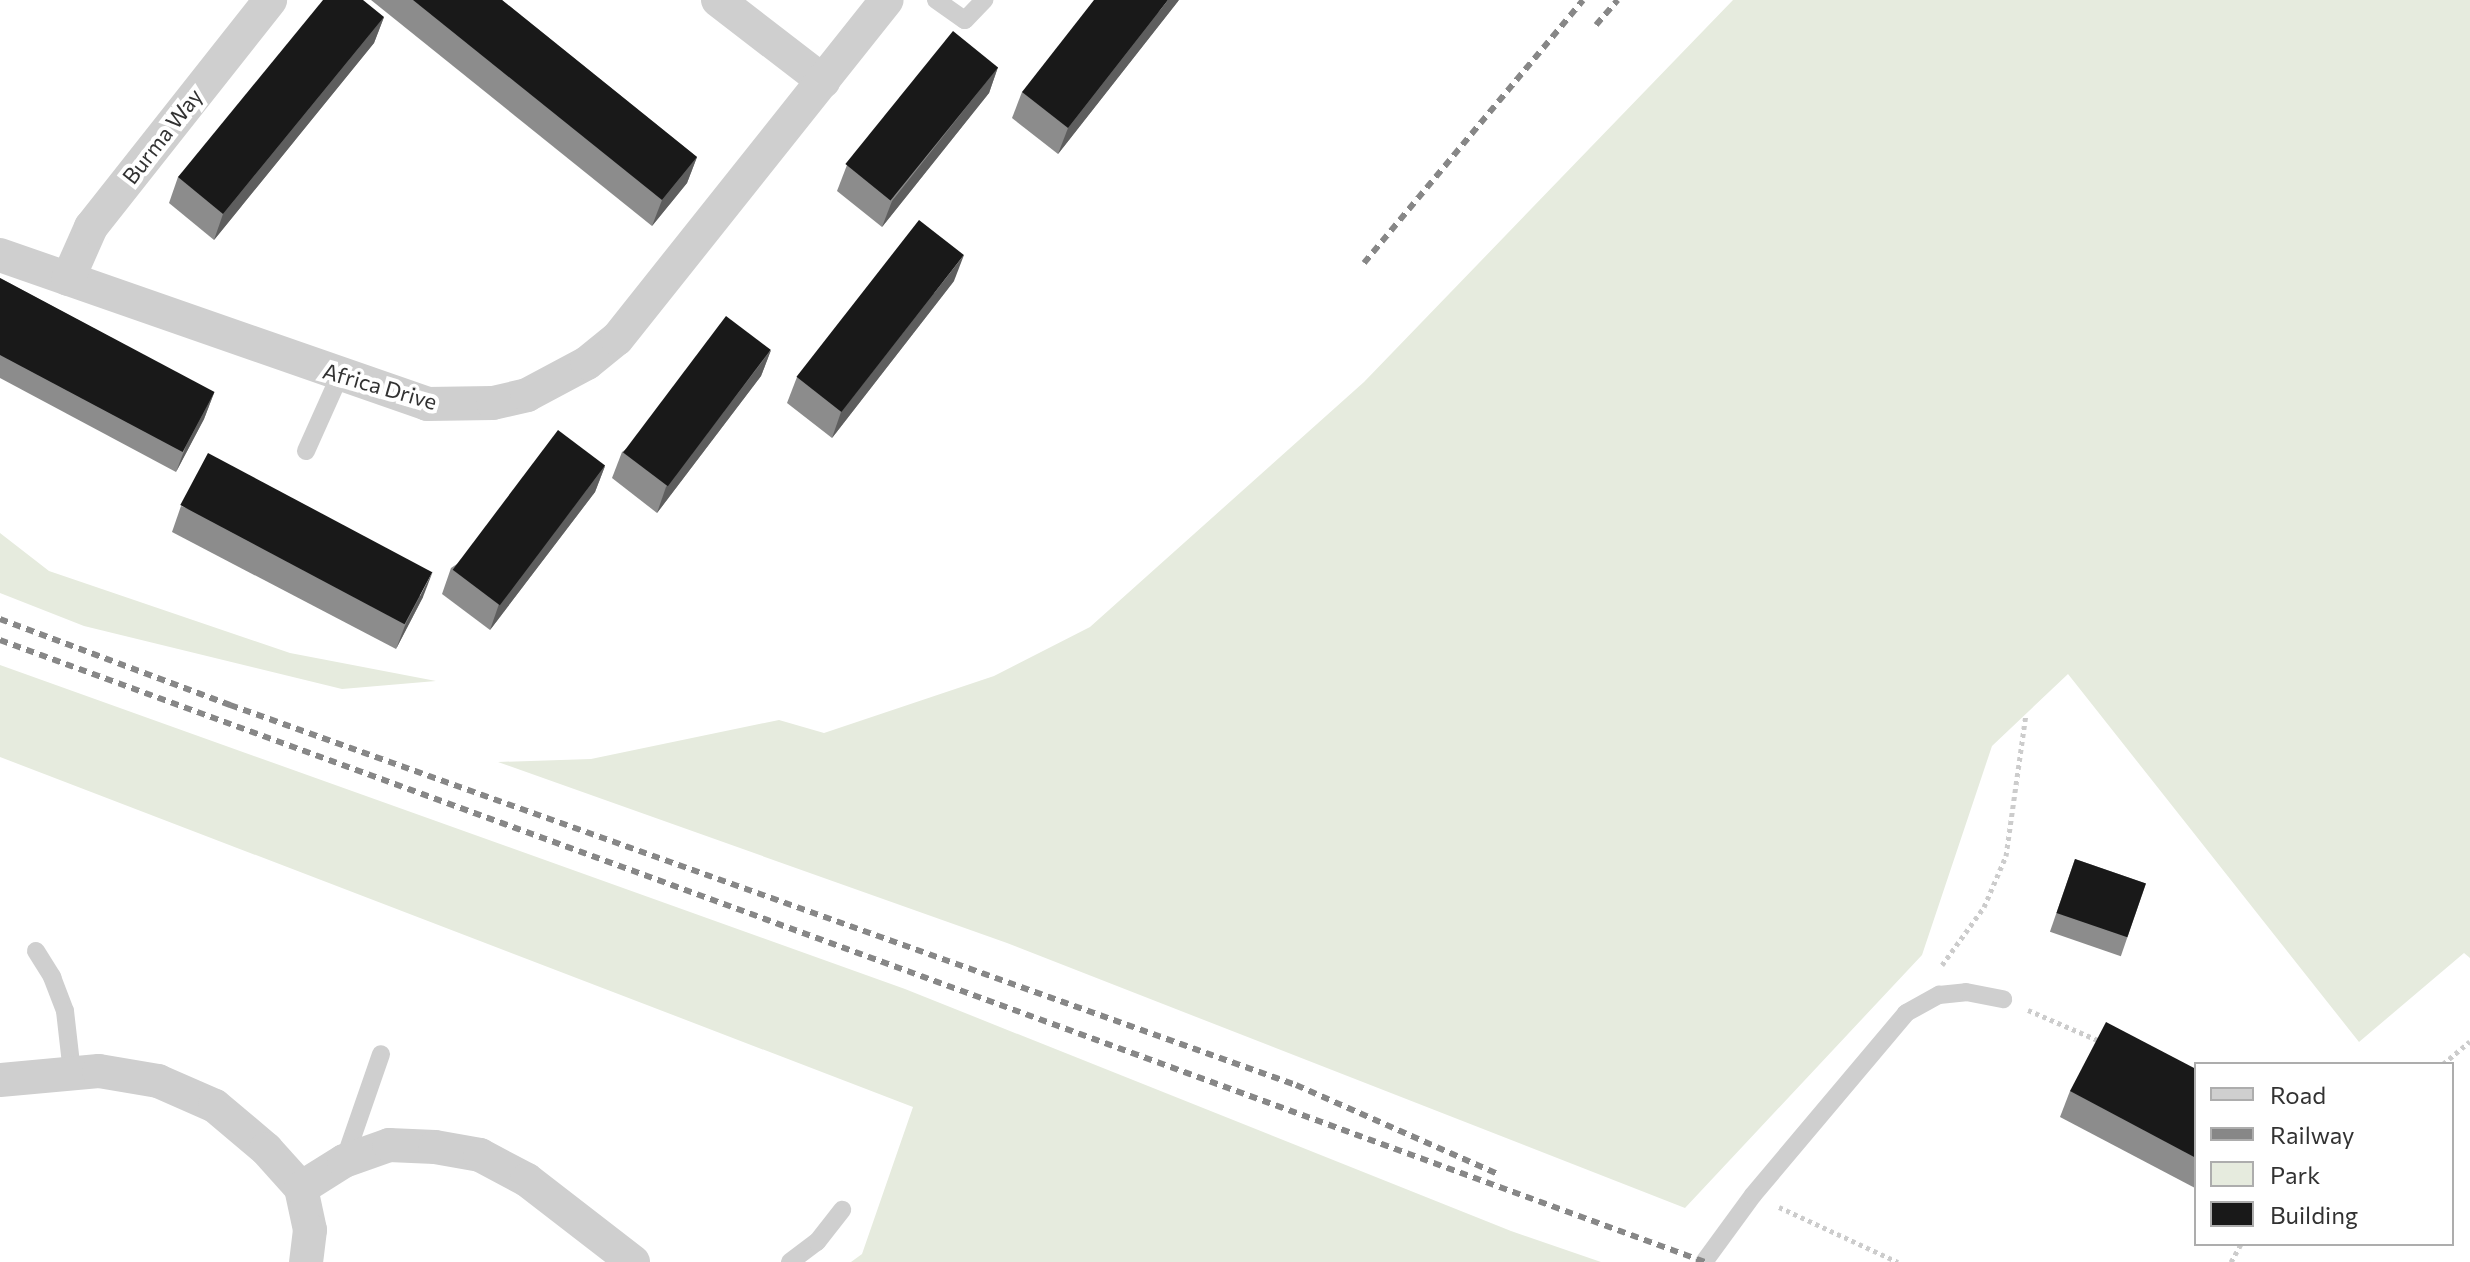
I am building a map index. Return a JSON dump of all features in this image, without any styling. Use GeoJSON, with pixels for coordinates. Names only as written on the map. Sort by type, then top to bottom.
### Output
{"type":"FeatureCollection","features":[{"type":"Feature","properties":{"kind":"street","name":"Burma Way"},"geometry":{"type":"LineString","coordinates":[[68,279],[97,219],[270,0]]}},
{"type":"Feature","properties":{"kind":"street"},"geometry":{"type":"LineString","coordinates":[[718,0],[823,81]]}},
{"type":"Feature","properties":{"kind":"street","name":"Africa Drive"},"geometry":{"type":"LineString","coordinates":[[0,255],[427,404],[459,405],[527,395],[587,363],[617,339],[887,0]]}},
{"type":"Feature","properties":{"kind":"street"},"geometry":{"type":"LineString","coordinates":[[0,1080],[99,1071],[158,1081],[215,1106],[266,1149],[301,1188],[310,1230],[306,1262]]}},
{"type":"Feature","properties":{"kind":"street"},"geometry":{"type":"LineString","coordinates":[[301,1188],[344,1161],[389,1145],[435,1147],[480,1155],[527,1180],[633,1262]]}},
{"type":"Feature","properties":{"kind":"lane"},"geometry":{"type":"LineString","coordinates":[[936,0],[965,20],[984,0]]}},
{"type":"Feature","properties":{"kind":"lane"},"geometry":{"type":"LineString","coordinates":[[306,451],[340,375]]}},
{"type":"Feature","properties":{"kind":"lane"},"geometry":{"type":"LineString","coordinates":[[36,951],[52,977],[65,1011],[72,1072]]}},
{"type":"Feature","properties":{"kind":"lane"},"geometry":{"type":"LineString","coordinates":[[1704,1262],[1753,1195],[1906,1013],[1939,995],[1966,992],[2003,999]]}},
{"type":"Feature","properties":{"kind":"lane"},"geometry":{"type":"LineString","coordinates":[[344,1161],[381,1054]]}},
{"type":"Feature","properties":{"kind":"lane"},"geometry":{"type":"LineString","coordinates":[[790,1262],[817,1242],[842,1210]]}},
{"type":"Feature","properties":{"kind":"path"},"geometry":{"type":"LineString","coordinates":[[1906,1013],[1984,907],[2006,856],[2026,714]]}},
{"type":"Feature","properties":{"kind":"path"},"geometry":{"type":"LineString","coordinates":[[2003,999],[2113,1047]]}},
{"type":"Feature","properties":{"kind":"path"},"geometry":{"type":"LineString","coordinates":[[2445,1062],[2470,1041]]}},
{"type":"Feature","properties":{"kind":"path"},"geometry":{"type":"LineString","coordinates":[[1753,1195],[1898,1262]]}},
{"type":"Feature","properties":{"kind":"green space"},"geometry":{"type":"Polygon","coordinates":[[[1733,0],[2470,0],[2470,958],[2464,953],[2359,1042],[2068,674],[1992,746],[1922,955],[1685,1208],[1007,943],[498,762],[591,759],[779,720],[824,733],[994,676],[1090,627],[1364,382],[1733,0]]]}},
{"type":"Feature","properties":{"kind":"green space"},"geometry":{"type":"Polygon","coordinates":[[[0,533],[49,571],[290,653],[436,681],[342,689],[84,626],[0,593],[0,533]]]}},
{"type":"Feature","properties":{"kind":"green space"},"geometry":{"type":"Polygon","coordinates":[[[0,665],[905,989],[1511,1231],[1601,1262],[851,1262],[862,1254],[913,1107],[0,757],[0,665]]]}},
{"type":"Feature","properties":{"kind":"building"},"geometry":{"type":"Polygon","coordinates":[[[323,0],[363,0],[384,17],[223,214],[178,177],[323,0]]]}},
{"type":"Feature","properties":{"kind":"building"},"geometry":{"type":"Polygon","coordinates":[[[413,0],[502,0],[697,157],[662,200],[413,0]]]}},
{"type":"Feature","properties":{"kind":"building"},"geometry":{"type":"Polygon","coordinates":[[[1094,0],[1168,0],[1068,128],[1022,92],[1094,0]]]}},
{"type":"Feature","properties":{"kind":"building"},"geometry":{"type":"Polygon","coordinates":[[[953,31],[998,68],[890,200],[845,164],[953,31]]]}},
{"type":"Feature","properties":{"kind":"building"},"geometry":{"type":"Polygon","coordinates":[[[919,220],[964,255],[841,412],[796,377],[919,220]]]}},
{"type":"Feature","properties":{"kind":"building"},"geometry":{"type":"Polygon","coordinates":[[[0,278],[215,392],[183,452],[0,355],[0,278]]]}},
{"type":"Feature","properties":{"kind":"building"},"geometry":{"type":"Polygon","coordinates":[[[726,316],[771,350],[668,486],[623,453],[726,316]]]}},
{"type":"Feature","properties":{"kind":"building"},"geometry":{"type":"Polygon","coordinates":[[[558,430],[605,466],[500,605],[453,570],[558,430]]]}},
{"type":"Feature","properties":{"kind":"building"},"geometry":{"type":"Polygon","coordinates":[[[208,453],[432,572],[405,624],[180,505],[208,453]]]}},
{"type":"Feature","properties":{"kind":"building"},"geometry":{"type":"Polygon","coordinates":[[[2075,859],[2146,883],[2127,937],[2056,913],[2075,859]]]}},
{"type":"Feature","properties":{"kind":"building"},"geometry":{"type":"Polygon","coordinates":[[[2106,1022],[2194,1068],[2194,1157],[2070,1091],[2106,1022]]]}},
{"type":"Feature","properties":{"kind":"railway"},"geometry":{"type":"LineString","coordinates":[[1364,263],[1583,0]]}},
{"type":"Feature","properties":{"kind":"railway"},"geometry":{"type":"LineString","coordinates":[[1596,25],[1618,0]]}},
{"type":"Feature","properties":{"kind":"railway"},"geometry":{"type":"LineString","coordinates":[[0,619],[230,705],[1296,1085],[1500,1175]]}},
{"type":"Feature","properties":{"kind":"railway"},"geometry":{"type":"LineString","coordinates":[[0,640],[1705,1262]]}}]}
